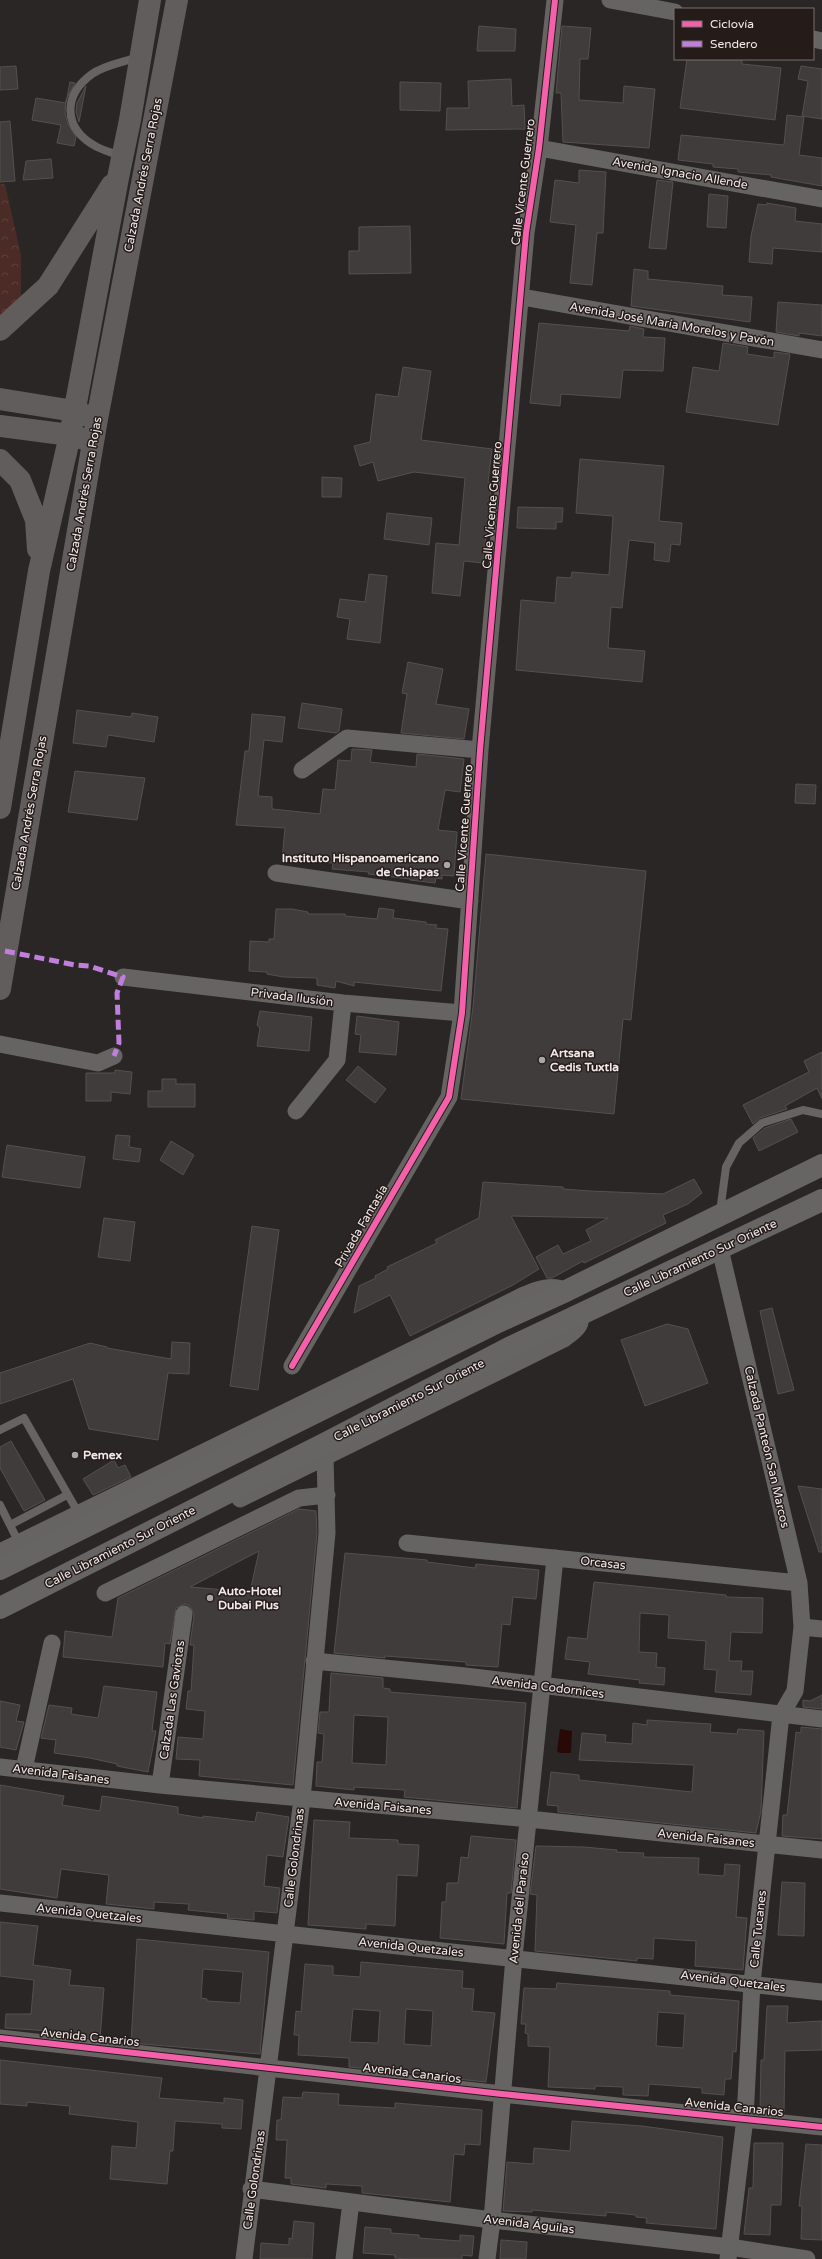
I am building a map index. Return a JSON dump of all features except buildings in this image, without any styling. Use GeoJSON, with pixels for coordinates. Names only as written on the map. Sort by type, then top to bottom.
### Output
{"type":"FeatureCollection","features":[{"type":"Feature","properties":{"kind":"main road","name":"Calzada Andrés Serra Rojas"},"geometry":{"type":"LineString","coordinates":[[0,808],[39,571],[70,435],[123,157],[150,0]]}},
{"type":"Feature","properties":{"kind":"main road","name":"Calzada Andrés Serra Rojas"},"geometry":{"type":"LineString","coordinates":[[0,989],[97,419],[177,0]]}},
{"type":"Feature","properties":{"kind":"main road"},"geometry":{"type":"LineString","coordinates":[[0,330],[48,286],[118,178]]}},
{"type":"Feature","properties":{"kind":"main road"},"geometry":{"type":"LineString","coordinates":[[0,399],[74,411],[97,419]]}},
{"type":"Feature","properties":{"kind":"main road"},"geometry":{"type":"LineString","coordinates":[[0,426],[70,435],[93,442]]}},
{"type":"Feature","properties":{"kind":"main road"},"geometry":{"type":"LineString","coordinates":[[0,460],[20,480],[36,520],[39,571]]}},
{"type":"Feature","properties":{"kind":"main road"},"geometry":{"type":"LineString","coordinates":[[0,1569],[498,1322],[566,1291],[822,1165]]}},
{"type":"Feature","properties":{"kind":"main road","name":"Calle Libramiento Sur Oriente"},"geometry":{"type":"LineString","coordinates":[[0,1608],[324,1444],[509,1348],[822,1200]]}},
{"type":"Feature","properties":{"kind":"street","name":"Calle Vicente Guerrero"},"geometry":{"type":"LineString","coordinates":[[449,1097],[462,1013],[480,750],[522,297],[526,233],[539,148],[555,0]]}},
{"type":"Feature","properties":{"kind":"street"},"geometry":{"type":"LineString","coordinates":[[610,0],[674,12]]}},
{"type":"Feature","properties":{"kind":"street","name":"Avenida Ignacio Allende"},"geometry":{"type":"LineString","coordinates":[[539,148],[822,199]]}},
{"type":"Feature","properties":{"kind":"street","name":"Avenida José María Morelos y Pavón"},"geometry":{"type":"LineString","coordinates":[[522,297],[822,350]]}},
{"type":"Feature","properties":{"kind":"street"},"geometry":{"type":"LineString","coordinates":[[302,770],[347,738],[480,750]]}},
{"type":"Feature","properties":{"kind":"street"},"geometry":{"type":"LineString","coordinates":[[276,873],[470,901]]}},
{"type":"Feature","properties":{"kind":"street","name":"Privada Ilusión"},"geometry":{"type":"LineString","coordinates":[[123,977],[343,1003],[462,1013]]}},
{"type":"Feature","properties":{"kind":"street"},"geometry":{"type":"LineString","coordinates":[[296,1112],[337,1060],[343,1003]]}},
{"type":"Feature","properties":{"kind":"street"},"geometry":{"type":"LineString","coordinates":[[0,1044],[98,1063],[114,1056]]}},
{"type":"Feature","properties":{"kind":"street","name":"Privada Fantasía"},"geometry":{"type":"LineString","coordinates":[[292,1366],[449,1097]]}},
{"type":"Feature","properties":{"kind":"street","name":"Calzada Panteón San Marcos"},"geometry":{"type":"LineString","coordinates":[[720,1249],[799,1583],[802,1627]]}},
{"type":"Feature","properties":{"kind":"street"},"geometry":{"type":"LineString","coordinates":[[0,1552],[524,1295],[550,1288],[560,1288],[566,1291]]}},
{"type":"Feature","properties":{"kind":"street"},"geometry":{"type":"LineString","coordinates":[[0,1620],[325,1456],[564,1339],[576,1331],[579,1325],[580,1314]]}},
{"type":"Feature","properties":{"kind":"street","name":"Calle Golondrinas"},"geometry":{"type":"LineString","coordinates":[[244,2259],[251,2188],[269,2068],[284,1935],[302,1799],[327,1533],[325,1456]]}},
{"type":"Feature","properties":{"kind":"street"},"geometry":{"type":"LineString","coordinates":[[105,1593],[298,1498],[327,1495]]}},
{"type":"Feature","properties":{"kind":"street","name":"Orcasas"},"geometry":{"type":"LineString","coordinates":[[407,1542],[799,1583]]}},
{"type":"Feature","properties":{"kind":"street","name":"Avenida del Paraíso"},"geometry":{"type":"LineString","coordinates":[[487,2259],[492,2220],[514,1957],[555,1558]]}},
{"type":"Feature","properties":{"kind":"street","name":"Calzada Las Gaviotas"},"geometry":{"type":"LineString","coordinates":[[160,1786],[184,1614]]}},
{"type":"Feature","properties":{"kind":"street"},"geometry":{"type":"LineString","coordinates":[[802,1627],[822,1629]]}},
{"type":"Feature","properties":{"kind":"street","name":"Calle Tucanes"},"geometry":{"type":"LineString","coordinates":[[729,2253],[745,2118],[752,1983],[781,1716],[795,1691],[802,1627]]}},
{"type":"Feature","properties":{"kind":"street"},"geometry":{"type":"LineString","coordinates":[[24,1769],[52,1643]]}},
{"type":"Feature","properties":{"kind":"street","name":"Avenida Codornices"},"geometry":{"type":"LineString","coordinates":[[314,1661],[542,1686],[781,1716],[822,1719]]}},
{"type":"Feature","properties":{"kind":"street","name":"Avenida Faisanes"},"geometry":{"type":"LineString","coordinates":[[0,1767],[160,1786],[529,1819],[822,1850]]}},
{"type":"Feature","properties":{"kind":"street","name":"Avenida Quetzales"},"geometry":{"type":"LineString","coordinates":[[0,1903],[284,1935],[514,1957],[822,1992]]}},
{"type":"Feature","properties":{"kind":"street","name":"Avenida Canarios"},"geometry":{"type":"LineString","coordinates":[[0,2038],[502,2094],[822,2127]]}},
{"type":"Feature","properties":{"kind":"street","name":"Avenida Águilas"},"geometry":{"type":"LineString","coordinates":[[251,2188],[729,2253],[807,2259]]}},
{"type":"Feature","properties":{"kind":"street"},"geometry":{"type":"LineString","coordinates":[[344,2259],[351,2202]]}},
{"type":"Feature","properties":{"kind":"lane"},"geometry":{"type":"LineString","coordinates":[[123,157],[96,146],[77,131],[70,115],[71,100],[76,87],[93,73],[140,56]]}},
{"type":"Feature","properties":{"kind":"lane"},"geometry":{"type":"LineString","coordinates":[[719,1215],[726,1167],[739,1143],[762,1123],[802,1110],[822,1114]]}},
{"type":"Feature","properties":{"kind":"lane"},"geometry":{"type":"LineString","coordinates":[[0,1430],[24,1418],[79,1514]]}},
{"type":"Feature","properties":{"kind":"lane"},"geometry":{"type":"LineString","coordinates":[[10,1524],[67,1495]]}},
{"type":"Feature","properties":{"kind":"lane"},"geometry":{"type":"LineString","coordinates":[[0,1505],[19,1543]]}},
{"type":"Feature","properties":{"kind":"green space"},"geometry":{"type":"Polygon","coordinates":[[[0,184],[5,184],[21,255],[21,300],[0,319],[0,184]]]}},
{"type":"Feature","properties":{"kind":"shaded area"},"geometry":{"type":"Polygon","coordinates":[[[560,1729],[572,1731],[571,1753],[560,1753],[557,1751],[560,1729]]]}},
{"type":"Feature","properties":{"kind":"marked path"},"geometry":{"type":"LineString","coordinates":[[5,951],[75,965],[89,966],[123,977],[117,993],[119,1043],[114,1056]]}},
{"type":"Feature","properties":{"kind":"cycle path"},"geometry":{"type":"LineString","coordinates":[[292,1366],[449,1097],[462,1013],[480,750],[526,233],[539,148],[555,0]]}},
{"type":"Feature","properties":{"kind":"cycle path"},"geometry":{"type":"LineString","coordinates":[[0,2038],[502,2094],[822,2127]]}},
{"type":"Feature","properties":{"kind":"place","name":"Instituto Hispanoamericano de Chiapas"},"geometry":{"type":"Point","coordinates":[447,865]}},
{"type":"Feature","properties":{"kind":"place","name":"Artsana Cedis Tuxtla"},"geometry":{"type":"Point","coordinates":[542,1060]}},
{"type":"Feature","properties":{"kind":"place","name":"Pemex"},"geometry":{"type":"Point","coordinates":[75,1455]}},
{"type":"Feature","properties":{"kind":"place","name":"Auto-Hotel Dubai Plus"},"geometry":{"type":"Point","coordinates":[210,1598]}}]}
